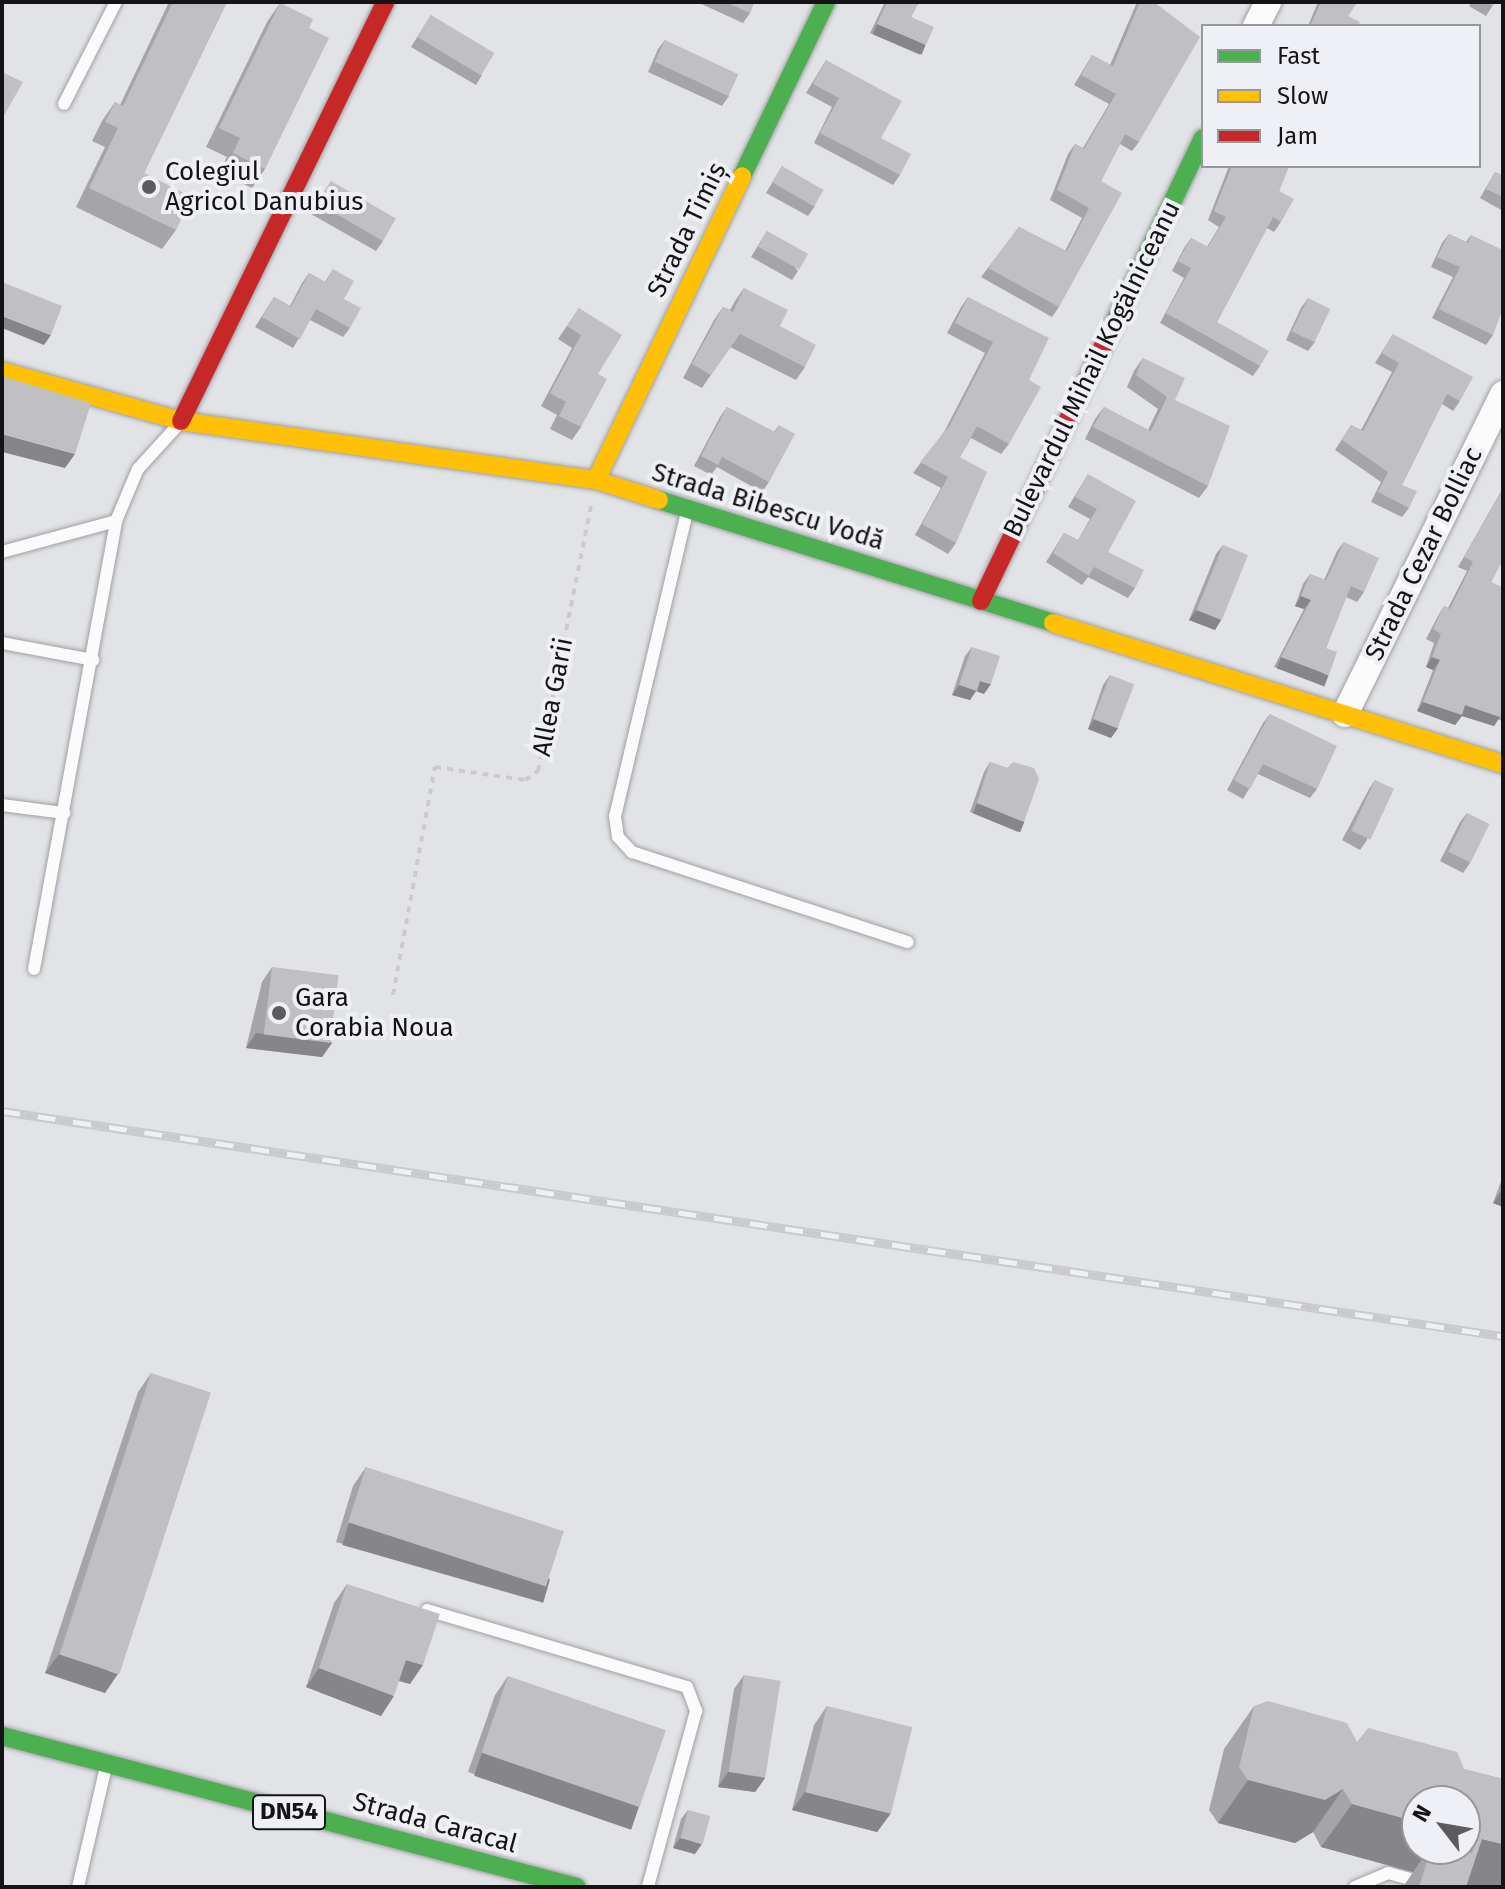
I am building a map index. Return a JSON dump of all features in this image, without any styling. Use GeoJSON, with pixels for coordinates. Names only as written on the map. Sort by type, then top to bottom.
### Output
{"type":"FeatureCollection","features":[{"type":"Feature","properties":{"kind":"street"},"geometry":{"type":"LineString","coordinates":[[181,421],[385,2]]}},
{"type":"Feature","properties":{"kind":"street","name":"Strada Timiș"},"geometry":{"type":"LineString","coordinates":[[596,480],[826,2]]}},
{"type":"Feature","properties":{"kind":"street"},"geometry":{"type":"LineString","coordinates":[[1257,24],[1268,2]]}},
{"type":"Feature","properties":{"kind":"street","name":"Bulevardul Mihail Kogălniceanu"},"geometry":{"type":"LineString","coordinates":[[981,601],[1201,142]]}},
{"type":"Feature","properties":{"kind":"street","name":"Strada Bibescu Vodă"},"geometry":{"type":"LineString","coordinates":[[2,371],[181,421],[596,480],[1503,764]]}},
{"type":"Feature","properties":{"kind":"street","name":"Strada Cezar Bolliac"},"geometry":{"type":"LineString","coordinates":[[1345,714],[1503,394]]}},
{"type":"Feature","properties":{"kind":"street","name":"Strada Caracal"},"geometry":{"type":"LineString","coordinates":[[2,1736],[577,1887]]}},
{"type":"Feature","properties":{"kind":"lane"},"geometry":{"type":"LineString","coordinates":[[64,104],[116,2]]}},
{"type":"Feature","properties":{"kind":"lane"},"geometry":{"type":"LineString","coordinates":[[34,969],[93,660],[116,521],[138,469],[181,421]]}},
{"type":"Feature","properties":{"kind":"lane"},"geometry":{"type":"LineString","coordinates":[[688,509],[615,816],[618,837],[632,852],[908,942]]}},
{"type":"Feature","properties":{"kind":"lane"},"geometry":{"type":"LineString","coordinates":[[2,552],[116,521]]}},
{"type":"Feature","properties":{"kind":"lane"},"geometry":{"type":"LineString","coordinates":[[2,643],[93,660]]}},
{"type":"Feature","properties":{"kind":"lane"},"geometry":{"type":"LineString","coordinates":[[2,805],[64,813]]}},
{"type":"Feature","properties":{"kind":"lane"},"geometry":{"type":"LineString","coordinates":[[405,1604],[687,1687],[696,1711],[648,1887]]}},
{"type":"Feature","properties":{"kind":"lane"},"geometry":{"type":"LineString","coordinates":[[78,1887],[107,1764]]}},
{"type":"Feature","properties":{"kind":"lane"},"geometry":{"type":"LineString","coordinates":[[1355,1887],[1388,1873],[1440,1887]]}},
{"type":"Feature","properties":{"kind":"path","name":"Allea Garii"},"geometry":{"type":"LineString","coordinates":[[393,995],[435,767],[525,780],[538,771],[596,480]]}},
{"type":"Feature","properties":{"kind":"building"},"geometry":{"type":"Polygon","coordinates":[[[173,2],[227,2],[144,173],[192,197],[176,230],[89,188],[118,128],[105,122],[115,102],[123,106],[173,2]]]}},
{"type":"Feature","properties":{"kind":"building"},"geometry":{"type":"Polygon","coordinates":[[[725,2],[754,2],[750,13],[725,2]]]}},
{"type":"Feature","properties":{"kind":"building"},"geometry":{"type":"Polygon","coordinates":[[[887,2],[919,2],[911,17],[934,27],[926,45],[877,24],[887,2]]]}},
{"type":"Feature","properties":{"kind":"building"},"geometry":{"type":"Polygon","coordinates":[[[1140,2],[1154,2],[1200,37],[1139,142],[1125,134],[1101,181],[1122,193],[1059,307],[988,268],[1019,227],[1067,251],[1089,208],[1057,190],[1075,144],[1084,149],[1116,94],[1081,75],[1092,55],[1113,66],[1140,2]]]}},
{"type":"Feature","properties":{"kind":"building"},"geometry":{"type":"Polygon","coordinates":[[[1321,2],[1357,2],[1348,16],[1359,24],[1311,24],[1321,2]]]}},
{"type":"Feature","properties":{"kind":"building"},"geometry":{"type":"Polygon","coordinates":[[[280,3],[313,19],[309,28],[329,38],[265,169],[233,153],[240,138],[219,128],[280,3]]]}},
{"type":"Feature","properties":{"kind":"building"},"geometry":{"type":"Polygon","coordinates":[[[431,15],[494,53],[481,75],[418,37],[431,15]]]}},
{"type":"Feature","properties":{"kind":"building"},"geometry":{"type":"Polygon","coordinates":[[[665,40],[738,74],[728,96],[655,62],[665,40]]]}},
{"type":"Feature","properties":{"kind":"building"},"geometry":{"type":"Polygon","coordinates":[[[826,60],[902,101],[881,138],[911,154],[900,175],[820,133],[839,98],[813,84],[826,60]]]}},
{"type":"Feature","properties":{"kind":"building"},"geometry":{"type":"Polygon","coordinates":[[[2,72],[23,82],[2,119],[2,72]]]}},
{"type":"Feature","properties":{"kind":"building"},"geometry":{"type":"Polygon","coordinates":[[[782,166],[824,190],[814,206],[772,182],[782,166]]]}},
{"type":"Feature","properties":{"kind":"building"},"geometry":{"type":"Polygon","coordinates":[[[1231,168],[1288,168],[1279,191],[1294,199],[1281,222],[1273,217],[1217,322],[1269,351],[1260,366],[1166,313],[1191,268],[1178,261],[1191,238],[1208,247],[1226,217],[1214,211],[1231,168]]]}},
{"type":"Feature","properties":{"kind":"building"},"geometry":{"type":"Polygon","coordinates":[[[1495,172],[1503,176],[1503,197],[1486,189],[1495,172]]]}},
{"type":"Feature","properties":{"kind":"building"},"geometry":{"type":"Polygon","coordinates":[[[331,181],[396,218],[383,241],[318,204],[331,181]]]}},
{"type":"Feature","properties":{"kind":"building"},"geometry":{"type":"Polygon","coordinates":[[[767,231],[808,254],[799,270],[758,247],[767,231]]]}},
{"type":"Feature","properties":{"kind":"building"},"geometry":{"type":"Polygon","coordinates":[[[1449,234],[1468,243],[1471,235],[1503,250],[1503,308],[1493,335],[1439,309],[1460,267],[1437,257],[1449,234]]]}},
{"type":"Feature","properties":{"kind":"building"},"geometry":{"type":"Polygon","coordinates":[[[333,269],[354,281],[344,299],[361,308],[350,328],[316,309],[300,339],[262,317],[274,297],[291,307],[309,273],[326,282],[333,269]]]}},
{"type":"Feature","properties":{"kind":"building"},"geometry":{"type":"Polygon","coordinates":[[[2,282],[62,306],[51,335],[2,316],[2,282]]]}},
{"type":"Feature","properties":{"kind":"building"},"geometry":{"type":"Polygon","coordinates":[[[744,288],[788,310],[780,326],[816,345],[805,367],[740,334],[711,375],[692,364],[723,307],[733,312],[744,288]]]}},
{"type":"Feature","properties":{"kind":"building"},"geometry":{"type":"Polygon","coordinates":[[[968,297],[1049,338],[1029,380],[1041,387],[1009,444],[977,426],[960,457],[987,472],[956,543],[922,524],[948,477],[920,462],[950,425],[993,342],[955,323],[968,297]]]}},
{"type":"Feature","properties":{"kind":"building"},"geometry":{"type":"Polygon","coordinates":[[[1308,298],[1330,309],[1314,342],[1292,331],[1308,298]]]}},
{"type":"Feature","properties":{"kind":"building"},"geometry":{"type":"Polygon","coordinates":[[[579,308],[622,335],[598,374],[607,379],[581,427],[559,416],[566,402],[550,393],[581,335],[567,326],[579,308]]]}},
{"type":"Feature","properties":{"kind":"building"},"geometry":{"type":"Polygon","coordinates":[[[1393,334],[1473,377],[1460,401],[1447,394],[1402,485],[1417,491],[1409,508],[1378,492],[1388,472],[1342,440],[1351,425],[1363,431],[1399,363],[1382,353],[1393,334]]]}},
{"type":"Feature","properties":{"kind":"building"},"geometry":{"type":"Polygon","coordinates":[[[1143,358],[1185,378],[1175,400],[1230,426],[1208,486],[1093,427],[1104,407],[1151,431],[1167,397],[1136,375],[1143,358]]]}},
{"type":"Feature","properties":{"kind":"building"},"geometry":{"type":"Polygon","coordinates":[[[2,376],[91,403],[75,454],[2,434],[2,376]]]}},
{"type":"Feature","properties":{"kind":"building"},"geometry":{"type":"Polygon","coordinates":[[[727,407],[775,432],[779,425],[795,434],[769,482],[722,457],[718,465],[701,456],[727,407]]]}},
{"type":"Feature","properties":{"kind":"building"},"geometry":{"type":"Polygon","coordinates":[[[1088,474],[1136,501],[1108,552],[1144,570],[1135,588],[1094,567],[1089,576],[1053,553],[1064,533],[1078,540],[1097,509],[1075,497],[1088,474]]]}},
{"type":"Feature","properties":{"kind":"building"},"geometry":{"type":"Polygon","coordinates":[[[1503,489],[1503,559],[1491,582],[1503,588],[1503,711],[1500,717],[1465,705],[1462,715],[1423,702],[1440,660],[1432,657],[1441,634],[1433,629],[1444,606],[1450,609],[1473,562],[1464,557],[1503,489]]]}},
{"type":"Feature","properties":{"kind":"building"},"geometry":{"type":"Polygon","coordinates":[[[1344,542],[1379,558],[1364,592],[1351,586],[1326,648],[1337,652],[1329,675],[1281,657],[1311,600],[1301,596],[1310,574],[1326,580],[1344,542]]]}},
{"type":"Feature","properties":{"kind":"building"},"geometry":{"type":"Polygon","coordinates":[[[1223,545],[1248,555],[1222,620],[1197,610],[1223,545]]]}},
{"type":"Feature","properties":{"kind":"building"},"geometry":{"type":"Polygon","coordinates":[[[972,647],[1000,656],[991,684],[980,681],[977,691],[959,685],[972,647]]]}},
{"type":"Feature","properties":{"kind":"building"},"geometry":{"type":"Polygon","coordinates":[[[1110,675],[1134,684],[1117,728],[1093,719],[1110,675]]]}},
{"type":"Feature","properties":{"kind":"building"},"geometry":{"type":"Polygon","coordinates":[[[1270,714],[1337,746],[1317,789],[1263,764],[1250,789],[1234,780],[1270,714]]]}},
{"type":"Feature","properties":{"kind":"building"},"geometry":{"type":"Polygon","coordinates":[[[990,762],[1007,768],[1013,762],[1034,768],[1039,779],[1024,822],[977,803],[990,762]]]}},
{"type":"Feature","properties":{"kind":"building"},"geometry":{"type":"Polygon","coordinates":[[[1375,780],[1394,789],[1370,840],[1351,831],[1375,780]]]}},
{"type":"Feature","properties":{"kind":"building"},"geometry":{"type":"Polygon","coordinates":[[[1467,813],[1489,824],[1471,863],[1448,852],[1467,813]]]}},
{"type":"Feature","properties":{"kind":"building","name":"Gara Corabia Noua"},"geometry":{"type":"Polygon","coordinates":[[[272,967],[339,975],[330,1043],[264,1034],[272,967]]]}},
{"type":"Feature","properties":{"kind":"building"},"geometry":{"type":"Polygon","coordinates":[[[151,1373],[211,1392],[119,1674],[60,1655],[151,1373]]]}},
{"type":"Feature","properties":{"kind":"building"},"geometry":{"type":"Polygon","coordinates":[[[366,1467],[564,1531],[546,1586],[348,1522],[366,1467]]]}},
{"type":"Feature","properties":{"kind":"building"},"geometry":{"type":"Polygon","coordinates":[[[347,1584],[440,1614],[423,1665],[406,1660],[394,1696],[319,1668],[347,1584]]]}},
{"type":"Feature","properties":{"kind":"building"},"geometry":{"type":"Polygon","coordinates":[[[744,1675],[781,1681],[765,1778],[729,1772],[744,1675]]]}},
{"type":"Feature","properties":{"kind":"building"},"geometry":{"type":"Polygon","coordinates":[[[508,1676],[666,1730],[640,1807],[482,1753],[508,1676]]]}},
{"type":"Feature","properties":{"kind":"building"},"geometry":{"type":"Polygon","coordinates":[[[1268,1701],[1347,1723],[1357,1742],[1368,1728],[1457,1752],[1464,1769],[1503,1779],[1503,1844],[1482,1839],[1481,1842],[1481,1785],[1401,1785],[1401,1818],[1352,1804],[1343,1789],[1325,1800],[1248,1780],[1239,1767],[1254,1706],[1268,1701]]]}},
{"type":"Feature","properties":{"kind":"building"},"geometry":{"type":"Polygon","coordinates":[[[827,1706],[912,1727],[891,1814],[805,1792],[827,1706]]]}},
{"type":"Feature","properties":{"kind":"building"},"geometry":{"type":"Polygon","coordinates":[[[688,1810],[710,1816],[703,1844],[680,1838],[688,1810]]]}},
{"type":"Feature","properties":{"kind":"building"},"geometry":{"type":"Polygon","coordinates":[[[1426,1865],[1473,1865],[1466,1887],[1419,1887],[1426,1865]]]}},
{"type":"Feature","properties":{"kind":"railway"},"geometry":{"type":"LineString","coordinates":[[2,1111],[1503,1336]]}},
{"type":"Feature","properties":{"kind":"traffic: fast"},"geometry":{"type":"LineString","coordinates":[[742,176],[826,2]]}},
{"type":"Feature","properties":{"kind":"traffic: fast"},"geometry":{"type":"LineString","coordinates":[[1114,323],[1201,142]]}},
{"type":"Feature","properties":{"kind":"traffic: fast"},"geometry":{"type":"LineString","coordinates":[[659,500],[1053,623]]}},
{"type":"Feature","properties":{"kind":"traffic: fast"},"geometry":{"type":"LineString","coordinates":[[2,1736],[577,1887]]}},
{"type":"Feature","properties":{"kind":"traffic: slow"},"geometry":{"type":"LineString","coordinates":[[596,480],[742,176]]}},
{"type":"Feature","properties":{"kind":"traffic: slow"},"geometry":{"type":"LineString","coordinates":[[2,371],[181,421],[596,480],[659,500]]}},
{"type":"Feature","properties":{"kind":"traffic: slow"},"geometry":{"type":"LineString","coordinates":[[1053,623],[1503,764]]}},
{"type":"Feature","properties":{"kind":"traffic: jam"},"geometry":{"type":"LineString","coordinates":[[181,421],[385,2]]}},
{"type":"Feature","properties":{"kind":"traffic: jam"},"geometry":{"type":"LineString","coordinates":[[981,601],[1114,323]]}},
{"type":"Feature","properties":{"kind":"place","name":"Colegiul Agricol Danubius"},"geometry":{"type":"Point","coordinates":[149,187]}},
{"type":"Feature","properties":{"kind":"place","name":"Gara Corabia Noua"},"geometry":{"type":"Point","coordinates":[279,1013]}}]}
